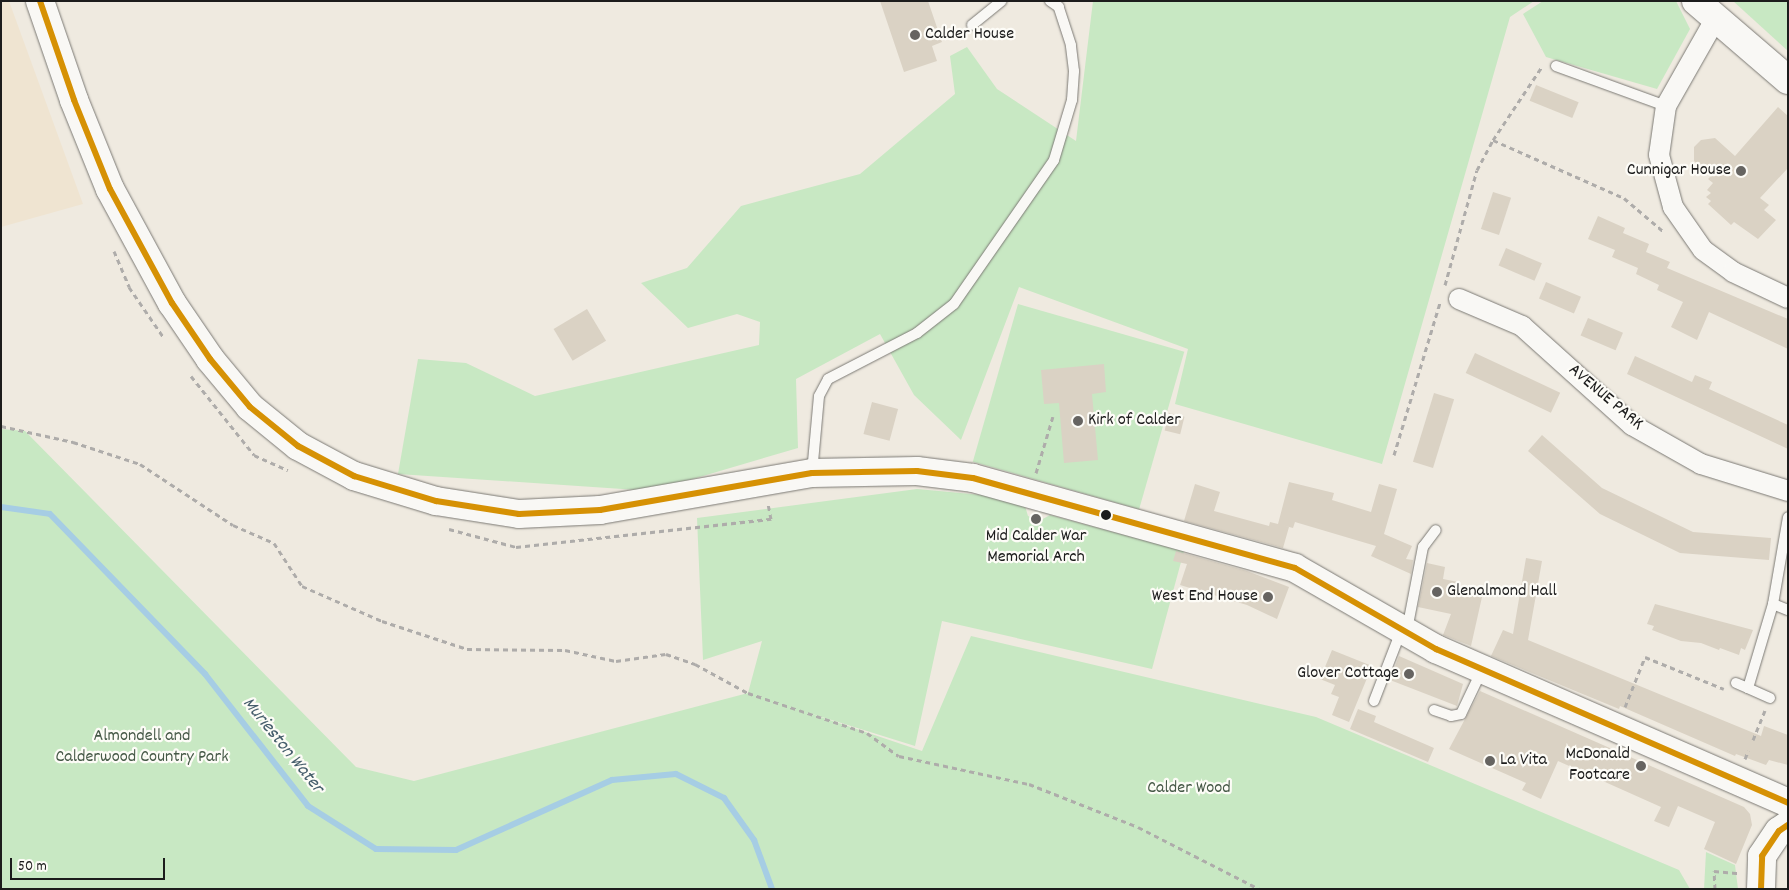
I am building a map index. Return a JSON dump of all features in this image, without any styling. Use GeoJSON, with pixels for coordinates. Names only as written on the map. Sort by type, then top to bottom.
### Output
{"type":"FeatureCollection","features":[{"type":"Feature","properties":{"kind":"street"},"geometry":{"type":"LineString","coordinates":[[40,1],[74,100],[110,189],[172,303],[210,359],[250,407],[298,446],[354,476],[436,501],[519,514],[600,510],[812,473],[917,471],[973,478],[1295,568],[1316,577],[1404,632],[1482,670],[1617,726],[1788,803]]}},
{"type":"Feature","properties":{"kind":"street"},"geometry":{"type":"LineString","coordinates":[[1786,292],[1733,272],[1703,250],[1673,207],[1659,155],[1666,106],[1706,10],[1788,80]]}},
{"type":"Feature","properties":{"kind":"street","name":"AVENUE PARK"},"geometry":{"type":"LineString","coordinates":[[1459,299],[1522,326],[1632,425],[1701,464],[1788,491]]}},
{"type":"Feature","properties":{"kind":"street"},"geometry":{"type":"LineString","coordinates":[[1761,889],[1762,856],[1779,831],[1788,825]]}},
{"type":"Feature","properties":{"kind":"lane"},"geometry":{"type":"LineString","coordinates":[[972,25],[1002,1]]}},
{"type":"Feature","properties":{"kind":"lane"},"geometry":{"type":"LineString","coordinates":[[812,473],[819,396],[828,379],[917,333],[954,304],[1054,160],[1072,100],[1074,71],[1071,45],[1058,8],[1050,1]]}},
{"type":"Feature","properties":{"kind":"lane"},"geometry":{"type":"LineString","coordinates":[[1556,66],[1666,106]]}},
{"type":"Feature","properties":{"kind":"lane"},"geometry":{"type":"LineString","coordinates":[[1748,688],[1772,604],[1788,517]]}},
{"type":"Feature","properties":{"kind":"lane"},"geometry":{"type":"LineString","coordinates":[[1374,701],[1404,632],[1423,548],[1436,530]]}},
{"type":"Feature","properties":{"kind":"lane"},"geometry":{"type":"LineString","coordinates":[[1772,604],[1788,610]]}},
{"type":"Feature","properties":{"kind":"lane"},"geometry":{"type":"LineString","coordinates":[[1434,710],[1451,716],[1461,714],[1482,670]]}},
{"type":"Feature","properties":{"kind":"lane"},"geometry":{"type":"LineString","coordinates":[[1736,683],[1770,698]]}},
{"type":"Feature","properties":{"kind":"path"},"geometry":{"type":"LineString","coordinates":[[1394,455],[1477,170],[1493,140],[1540,68],[1556,66]]}},
{"type":"Feature","properties":{"kind":"path"},"geometry":{"type":"LineString","coordinates":[[1493,140],[1624,198],[1669,236]]}},
{"type":"Feature","properties":{"kind":"path"},"geometry":{"type":"LineString","coordinates":[[111,242],[129,287],[166,341]]}},
{"type":"Feature","properties":{"kind":"path"},"geometry":{"type":"LineString","coordinates":[[187,371],[254,455],[297,474]]}},
{"type":"Feature","properties":{"kind":"path"},"geometry":{"type":"LineString","coordinates":[[1052,416],[1035,477],[1053,499]]}},
{"type":"Feature","properties":{"kind":"path"},"geometry":{"type":"LineString","coordinates":[[1,426],[73,442],[140,464],[233,525],[274,543],[302,586],[382,621],[467,649],[565,650],[616,661],[666,654],[696,664],[748,693],[867,732],[899,756],[1029,784],[1138,827],[1259,889]]}},
{"type":"Feature","properties":{"kind":"path"},"geometry":{"type":"LineString","coordinates":[[440,527],[516,547],[771,519],[765,481]]}},
{"type":"Feature","properties":{"kind":"path"},"geometry":{"type":"LineString","coordinates":[[1617,726],[1646,658],[1722,690],[1736,683]]}},
{"type":"Feature","properties":{"kind":"path"},"geometry":{"type":"LineString","coordinates":[[1753,740],[1770,698]]}},
{"type":"Feature","properties":{"kind":"path"},"geometry":{"type":"LineString","coordinates":[[1716,889],[1714,872],[1731,872]]}},
{"type":"Feature","properties":{"kind":"shaded area"},"geometry":{"type":"Polygon","coordinates":[[[1,1],[9,1],[83,204],[1,227],[1,1]]]}},
{"type":"Feature","properties":{"kind":"green space"},"geometry":{"type":"Polygon","coordinates":[[[1093,1],[1534,1],[1510,17],[1382,464],[1175,404],[1188,349],[1019,287],[961,440],[914,395],[880,334],[796,379],[798,448],[652,491],[398,474],[418,359],[466,363],[535,396],[759,345],[760,322],[737,314],[688,328],[641,283],[687,268],[741,206],[860,174],[955,94],[950,56],[967,47],[997,89],[1076,141],[1093,1]]]}},
{"type":"Feature","properties":{"kind":"green space"},"geometry":{"type":"Polygon","coordinates":[[[1543,1],[1676,1],[1690,29],[1657,89],[1546,57],[1523,14],[1543,1]]]}},
{"type":"Feature","properties":{"kind":"green space"},"geometry":{"type":"Polygon","coordinates":[[[1733,1],[1788,1],[1788,51],[1733,1]]]}},
{"type":"Feature","properties":{"kind":"green space"},"geometry":{"type":"Polygon","coordinates":[[[1018,304],[1184,352],[1139,509],[973,462],[1018,304]]]}},
{"type":"Feature","properties":{"kind":"green space","name":"Almondell and Calderwood Country Park"},"geometry":{"type":"Polygon","coordinates":[[[1,429],[25,431],[356,767],[414,781],[748,693],[762,641],[703,660],[697,518],[917,489],[993,496],[1025,506],[1028,516],[1036,519],[1041,520],[1050,515],[1184,551],[1152,669],[942,621],[915,746],[806,712],[922,751],[971,636],[1316,717],[1679,870],[1690,889],[1,889],[1,429]]]}},
{"type":"Feature","properties":{"kind":"green space"},"geometry":{"type":"Polygon","coordinates":[[[1706,852],[1735,865],[1738,889],[1704,889],[1706,852]]]}},
{"type":"Feature","properties":{"kind":"building","name":"Calder House"},"geometry":{"type":"Polygon","coordinates":[[[880,1],[928,1],[942,42],[932,46],[937,61],[904,72],[880,1]]]}},
{"type":"Feature","properties":{"kind":"building"},"geometry":{"type":"Polygon","coordinates":[[[1536,85],[1579,102],[1572,118],[1530,101],[1536,85]]]}},
{"type":"Feature","properties":{"kind":"building","name":"Cunnigar House"},"geometry":{"type":"Polygon","coordinates":[[[1778,107],[1788,116],[1788,168],[1760,198],[1769,205],[1764,210],[1776,220],[1758,239],[1734,222],[1731,225],[1708,204],[1711,201],[1706,197],[1711,193],[1707,190],[1713,183],[1708,179],[1711,176],[1694,161],[1694,147],[1701,140],[1715,138],[1735,156],[1778,107]]]}},
{"type":"Feature","properties":{"kind":"building"},"geometry":{"type":"Polygon","coordinates":[[[1493,192],[1511,198],[1499,235],[1481,229],[1493,192]]]}},
{"type":"Feature","properties":{"kind":"building"},"geometry":{"type":"Polygon","coordinates":[[[1598,216],[1625,228],[1623,233],[1649,244],[1646,252],[1670,262],[1667,268],[1788,319],[1788,349],[1709,312],[1697,340],[1671,327],[1683,302],[1657,290],[1659,285],[1636,274],[1638,268],[1612,257],[1615,250],[1588,239],[1598,216]]]}},
{"type":"Feature","properties":{"kind":"building"},"geometry":{"type":"Polygon","coordinates":[[[1506,248],[1542,263],[1534,281],[1499,265],[1506,248]]]}},
{"type":"Feature","properties":{"kind":"building"},"geometry":{"type":"Polygon","coordinates":[[[1546,282],[1581,297],[1574,313],[1539,299],[1546,282]]]}},
{"type":"Feature","properties":{"kind":"building"},"geometry":{"type":"Polygon","coordinates":[[[587,309],[606,341],[573,361],[554,329],[587,309]]]}},
{"type":"Feature","properties":{"kind":"building"},"geometry":{"type":"Polygon","coordinates":[[[1588,318],[1623,333],[1616,350],[1581,335],[1588,318]]]}},
{"type":"Feature","properties":{"kind":"building"},"geometry":{"type":"Polygon","coordinates":[[[1475,353],[1560,393],[1551,413],[1466,373],[1475,353]]]}},
{"type":"Feature","properties":{"kind":"building"},"geometry":{"type":"Polygon","coordinates":[[[1635,356],[1692,382],[1695,375],[1712,382],[1709,389],[1788,425],[1788,449],[1627,374],[1635,356]]]}},
{"type":"Feature","properties":{"kind":"building","name":"Kirk of Calder"},"geometry":{"type":"Polygon","coordinates":[[[1104,364],[1106,392],[1092,394],[1098,460],[1064,463],[1059,403],[1044,404],[1041,370],[1104,364]]]}},
{"type":"Feature","properties":{"kind":"building"},"geometry":{"type":"Polygon","coordinates":[[[1434,393],[1454,399],[1433,468],[1413,462],[1434,393]]]}},
{"type":"Feature","properties":{"kind":"building"},"geometry":{"type":"Polygon","coordinates":[[[872,402],[898,409],[890,441],[863,434],[872,402]]]}},
{"type":"Feature","properties":{"kind":"building"},"geometry":{"type":"Polygon","coordinates":[[[1169,413],[1185,417],[1180,434],[1165,430],[1169,413]]]}},
{"type":"Feature","properties":{"kind":"building"},"geometry":{"type":"Polygon","coordinates":[[[1542,435],[1602,488],[1693,532],[1771,538],[1769,560],[1680,553],[1600,514],[1528,451],[1542,435]]]}},
{"type":"Feature","properties":{"kind":"building"},"geometry":{"type":"Polygon","coordinates":[[[1289,482],[1334,493],[1332,500],[1371,512],[1379,484],[1397,489],[1384,534],[1412,546],[1406,559],[1413,560],[1411,574],[1371,556],[1376,546],[1295,522],[1293,528],[1282,525],[1289,527],[1283,548],[1184,521],[1195,484],[1220,492],[1214,511],[1269,526],[1270,522],[1278,524],[1289,482]]]}},
{"type":"Feature","properties":{"kind":"building"},"geometry":{"type":"Polygon","coordinates":[[[1176,551],[1247,571],[1289,587],[1277,619],[1247,605],[1180,585],[1187,564],[1173,561],[1176,551]]]}},
{"type":"Feature","properties":{"kind":"building"},"geometry":{"type":"Polygon","coordinates":[[[1526,558],[1542,561],[1528,640],[1761,736],[1764,726],[1788,735],[1788,765],[1769,760],[1766,765],[1736,754],[1735,756],[1620,706],[1619,709],[1491,656],[1503,630],[1513,634],[1526,558]]]}},
{"type":"Feature","properties":{"kind":"building"},"geometry":{"type":"Polygon","coordinates":[[[1427,563],[1445,567],[1443,579],[1458,582],[1456,592],[1482,597],[1471,646],[1443,635],[1451,614],[1418,607],[1427,563]]]}},
{"type":"Feature","properties":{"kind":"building"},"geometry":{"type":"Polygon","coordinates":[[[1655,604],[1753,630],[1745,650],[1741,648],[1739,655],[1701,643],[1681,641],[1652,630],[1654,626],[1647,624],[1655,604]]]}},
{"type":"Feature","properties":{"kind":"building"},"geometry":{"type":"Polygon","coordinates":[[[1332,650],[1372,666],[1349,722],[1332,715],[1339,697],[1331,694],[1335,685],[1320,679],[1332,650]]]}},
{"type":"Feature","properties":{"kind":"building"},"geometry":{"type":"Polygon","coordinates":[[[1399,656],[1463,684],[1457,706],[1390,680],[1399,656]]]}},
{"type":"Feature","properties":{"kind":"building"},"geometry":{"type":"Polygon","coordinates":[[[1480,691],[1744,807],[1750,814],[1752,825],[1736,864],[1704,849],[1715,822],[1678,806],[1669,827],[1654,821],[1661,807],[1558,761],[1541,799],[1522,790],[1526,783],[1449,749],[1480,691]]]}},
{"type":"Feature","properties":{"kind":"building"},"geometry":{"type":"Polygon","coordinates":[[[1358,709],[1376,716],[1374,722],[1434,748],[1428,762],[1350,729],[1358,709]]]}},
{"type":"Feature","properties":{"kind":"waterway","name":"Murieston Water"},"geometry":{"type":"LineString","coordinates":[[1,507],[50,514],[205,674],[308,806],[376,849],[456,850],[612,780],[676,774],[724,798],[754,840],[772,889]]}},
{"type":"Feature","properties":{"kind":"transit line"},"geometry":{"type":"LineString","coordinates":[[40,1],[74,100],[110,189],[172,303],[210,359],[250,407],[298,446],[354,476],[436,501],[519,514],[600,510],[812,473],[917,471],[973,478],[1295,568],[1436,649],[1788,803]]}},
{"type":"Feature","properties":{"kind":"transit line"},"geometry":{"type":"LineString","coordinates":[[1761,889],[1762,856],[1779,831],[1788,825]]}},
{"type":"Feature","properties":{"kind":"place","name":"Calder House"},"geometry":{"type":"Point","coordinates":[915,35]}},
{"type":"Feature","properties":{"kind":"place","name":"Cunnigar House"},"geometry":{"type":"Point","coordinates":[1741,171]}},
{"type":"Feature","properties":{"kind":"place","name":"Kirk of Calder"},"geometry":{"type":"Point","coordinates":[1078,421]}},
{"type":"Feature","properties":{"kind":"place","name":"Mid Calder War Memorial Arch"},"geometry":{"type":"Point","coordinates":[1036,519]}},
{"type":"Feature","properties":{"kind":"place","name":"Glenalmond Hall"},"geometry":{"type":"Point","coordinates":[1437,592]}},
{"type":"Feature","properties":{"kind":"place","name":"West End House"},"geometry":{"type":"Point","coordinates":[1268,597]}},
{"type":"Feature","properties":{"kind":"place","name":"Glover Cottage"},"geometry":{"type":"Point","coordinates":[1409,674]}},
{"type":"Feature","properties":{"kind":"place","name":"La Vita"},"geometry":{"type":"Point","coordinates":[1490,761]}},
{"type":"Feature","properties":{"kind":"place","name":"McDonald Footcare"},"geometry":{"type":"Point","coordinates":[1641,766]}},
{"type":"Feature","properties":{"kind":"park label","name":"Calder Wood"},"geometry":{"type":"Point","coordinates":[1189,789]}}]}
